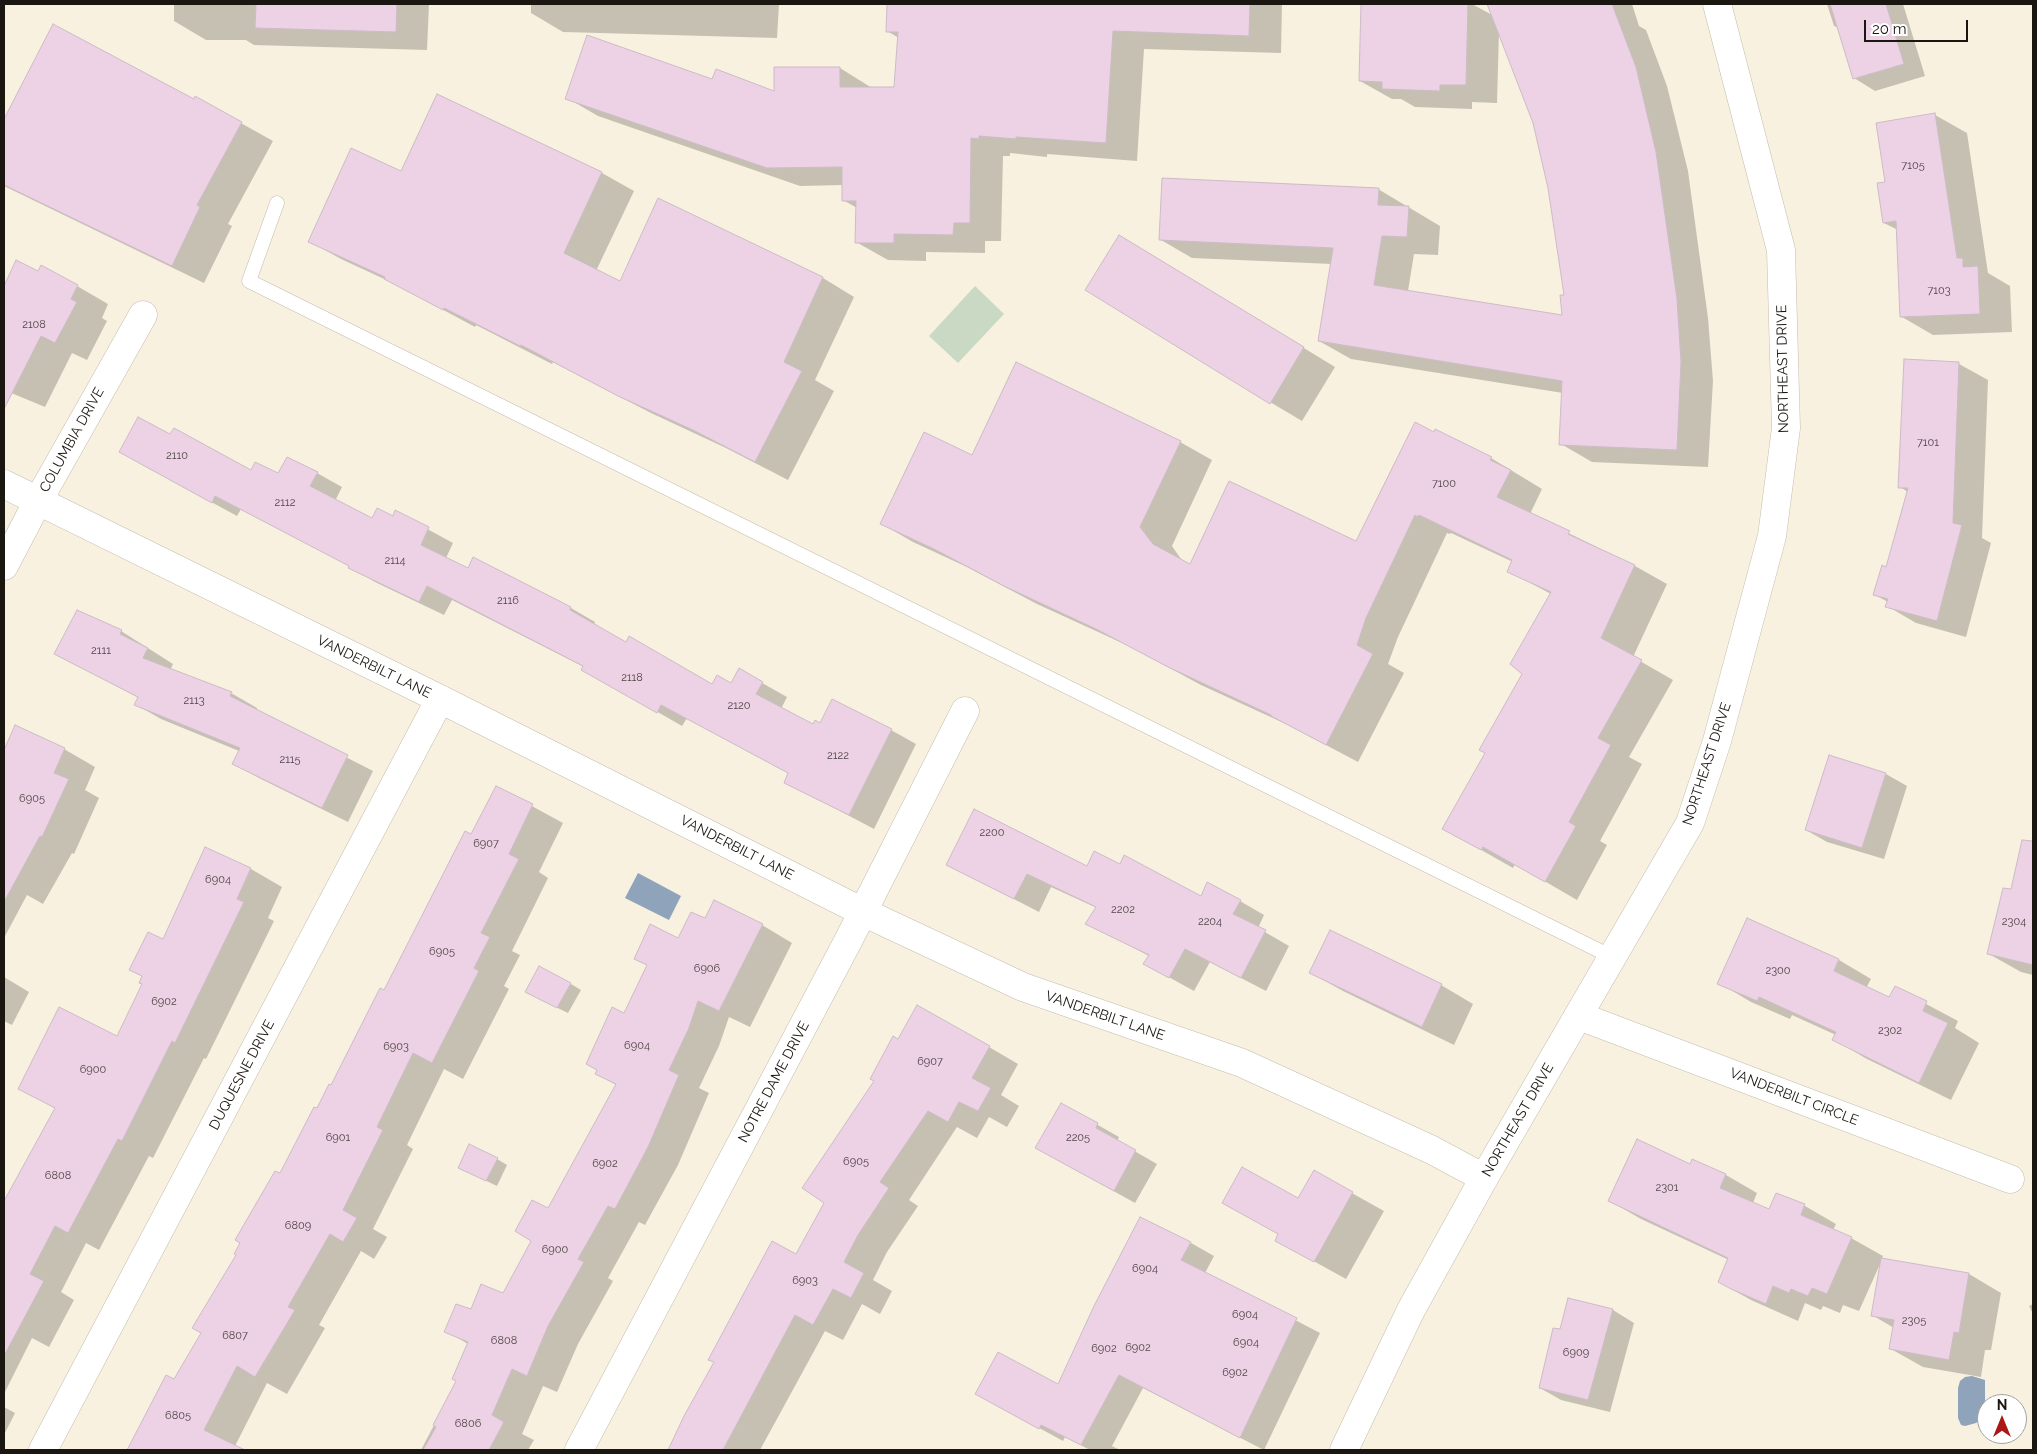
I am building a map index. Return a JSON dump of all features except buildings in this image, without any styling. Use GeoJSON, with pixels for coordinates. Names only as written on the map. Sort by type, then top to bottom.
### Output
{"type":"FeatureCollection","features":[{"type":"Feature","properties":{"kind":"street","name":"NORTHEAST DRIVE"},"geometry":{"type":"LineString","coordinates":[[1344,1450],[1412,1310],[1484,1178],[1690,824],[1717,740],[1772,536],[1786,428],[1781,250],[1717,4]]}},
{"type":"Feature","properties":{"kind":"street","name":"COLUMBIA DRIVE"},"geometry":{"type":"LineString","coordinates":[[4,566],[38,501],[143,315]]}},
{"type":"Feature","properties":{"kind":"street","name":"VANDERBILT LANE"},"geometry":{"type":"LineString","coordinates":[[4,484],[440,699],[864,912],[1023,987],[1242,1063],[1432,1150],[1484,1178]]}},
{"type":"Feature","properties":{"kind":"street","name":"DUQUESNE DRIVE"},"geometry":{"type":"LineString","coordinates":[[44,1450],[440,699]]}},
{"type":"Feature","properties":{"kind":"street","name":"NOTRE DAME DRIVE"},"geometry":{"type":"LineString","coordinates":[[579,1450],[864,912],[965,711]]}},
{"type":"Feature","properties":{"kind":"street","name":"VANDERBILT CIRCLE"},"geometry":{"type":"LineString","coordinates":[[1579,1016],[2010,1179]]}},
{"type":"Feature","properties":{"kind":"lane"},"geometry":{"type":"LineString","coordinates":[[277,203],[250,281],[1612,957]]}},
{"type":"Feature","properties":{"kind":"green space"},"geometry":{"type":"Polygon","coordinates":[[[975,286],[1004,314],[958,363],[929,336],[975,286]]]}},
{"type":"Feature","properties":{"kind":"water"},"geometry":{"type":"Polygon","coordinates":[[[638,873],[681,896],[669,920],[625,898],[638,873]]]}},
{"type":"Feature","properties":{"kind":"water"},"geometry":{"type":"Polygon","coordinates":[[[1972,1376],[1985,1380],[1985,1394],[1977,1394],[1977,1422],[1965,1426],[1961,1425],[1958,1418],[1958,1388],[1960,1381],[1965,1377],[1972,1376]]]}}]}
